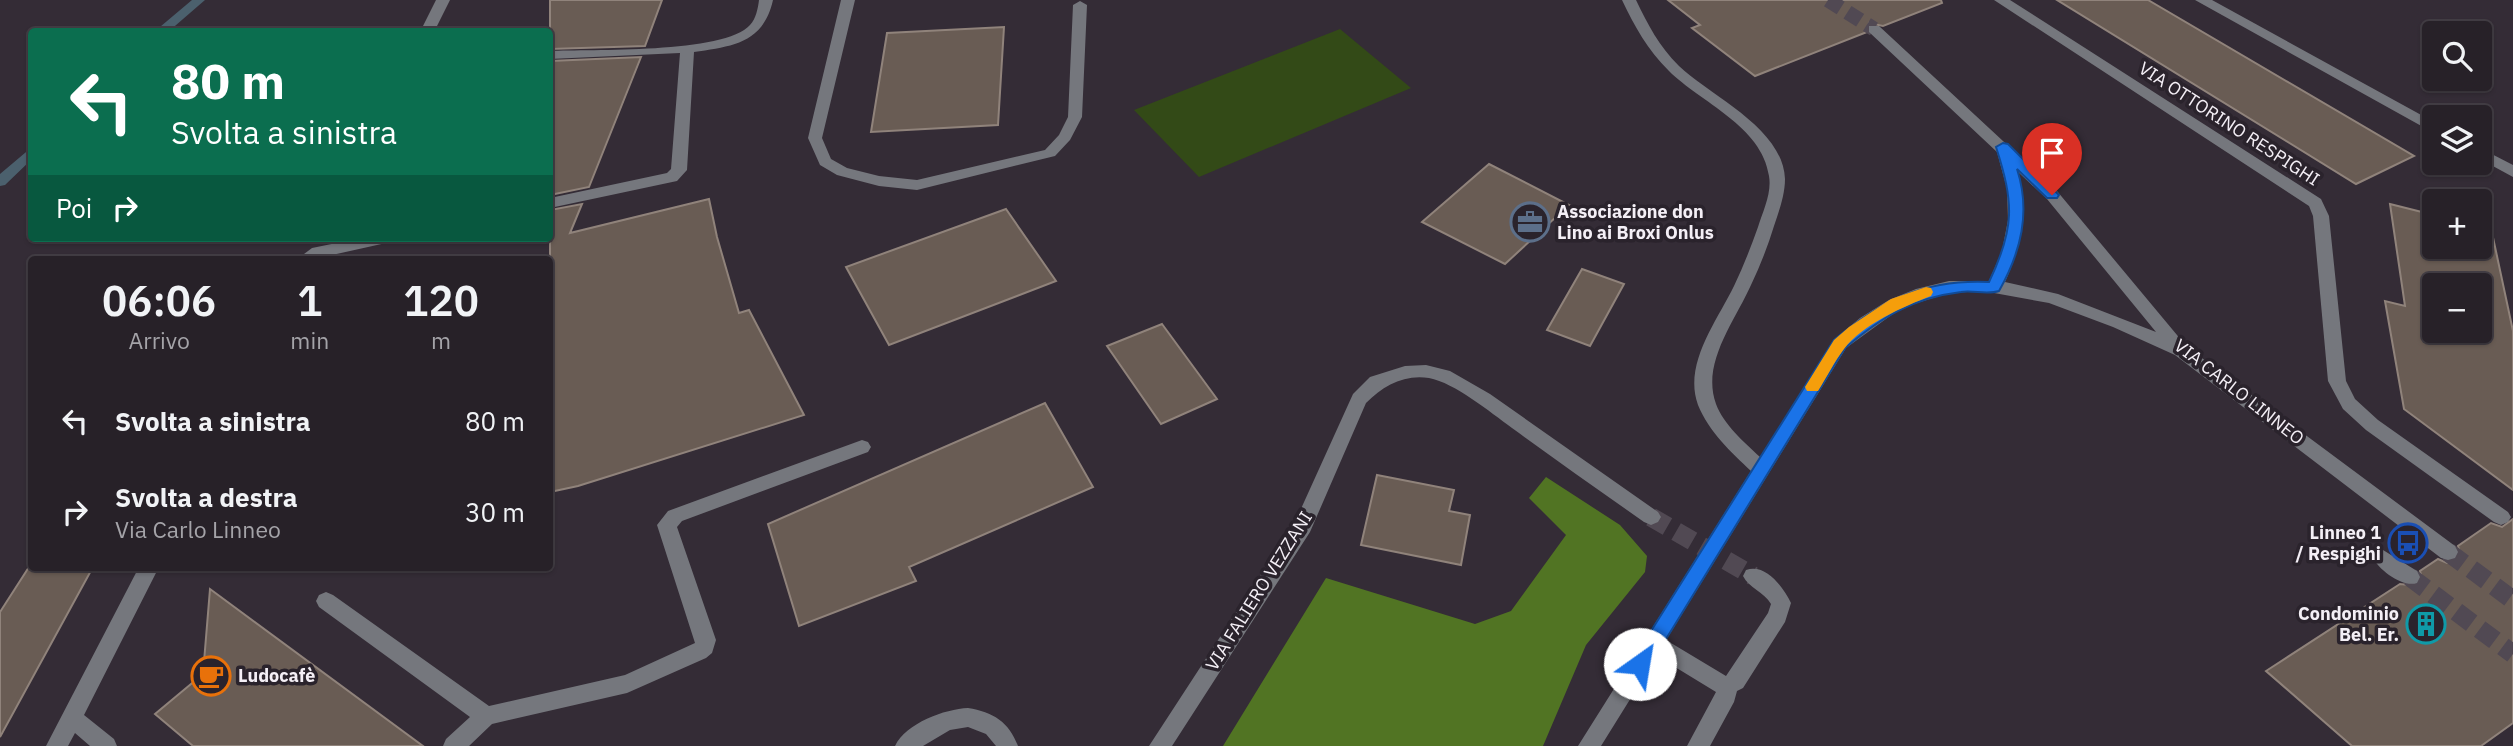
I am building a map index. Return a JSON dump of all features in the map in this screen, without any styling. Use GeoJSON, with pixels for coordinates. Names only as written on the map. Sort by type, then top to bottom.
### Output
{"type":"FeatureCollection","features":[{"type":"Feature","properties":{"kind":"street"},"geometry":{"type":"LineString","coordinates":[[429,28],[443,0]]}},
{"type":"Feature","properties":{"kind":"street"},"geometry":{"type":"LineString","coordinates":[[553,55],[687,50],[737,38],[752,31],[761,19],[766,0]]}},
{"type":"Feature","properties":{"kind":"street"},"geometry":{"type":"LineString","coordinates":[[848,0],[815,138],[825,162],[842,172],[879,181],[917,184],[1050,153],[1065,137],[1074,117],[1080,5]]}},
{"type":"Feature","properties":{"kind":"street"},"geometry":{"type":"LineString","coordinates":[[1629,0],[1654,47],[1686,79],[1755,134],[1769,153],[1777,174],[1777,191],[1760,245],[1716,338],[1707,361],[1703,382],[1706,402],[1715,419],[1732,441],[1761,469]]}},
{"type":"Feature","properties":{"kind":"street","name":"VIA OTTORINO RESPIGHI"},"geometry":{"type":"LineString","coordinates":[[2001,0],[2315,203],[2321,216],[2337,381],[2348,404],[2501,517]]}},
{"type":"Feature","properties":{"kind":"street"},"geometry":{"type":"LineString","coordinates":[[2202,0],[2422,121]]}},
{"type":"Feature","properties":{"kind":"street","name":"VIA CARLO LINNEO"},"geometry":{"type":"LineString","coordinates":[[1874,29],[2052,195],[2181,351],[2448,552]]}},
{"type":"Feature","properties":{"kind":"street"},"geometry":{"type":"LineString","coordinates":[[553,202],[672,177],[679,170],[687,50]]}},
{"type":"Feature","properties":{"kind":"street"},"geometry":{"type":"LineString","coordinates":[[1994,288],[2009,255],[2018,207],[2014,180],[2003,147]]}},
{"type":"Feature","properties":{"kind":"street"},"geometry":{"type":"LineString","coordinates":[[2492,160],[2513,172]]}},
{"type":"Feature","properties":{"kind":"street"},"geometry":{"type":"LineString","coordinates":[[310,256],[369,242]]}},
{"type":"Feature","properties":{"kind":"street"},"geometry":{"type":"LineString","coordinates":[[1589,746],[1840,344],[1869,319],[1916,294],[1964,286],[1994,288],[2026,292],[2086,309],[2181,351]]}},
{"type":"Feature","properties":{"kind":"street","name":"VIA FALIERO VEZZANI"},"geometry":{"type":"LineString","coordinates":[[1160,746],[1303,526],[1359,399],[1376,382],[1405,373],[1426,371],[1444,376],[1484,399],[1651,517]]}},
{"type":"Feature","properties":{"kind":"street"},"geometry":{"type":"LineString","coordinates":[[454,746],[486,716],[627,684],[699,652],[705,647],[706,640],[667,525],[670,520],[862,447]]}},
{"type":"Feature","properties":{"kind":"street"},"geometry":{"type":"LineString","coordinates":[[2383,558],[2410,577]]}},
{"type":"Feature","properties":{"kind":"street"},"geometry":{"type":"LineString","coordinates":[[57,746],[147,571]]}},
{"type":"Feature","properties":{"kind":"street"},"geometry":{"type":"LineString","coordinates":[[1725,686],[1736,681],[1778,616],[1781,603],[1777,596],[1772,588],[1754,576]]}},
{"type":"Feature","properties":{"kind":"street"},"geometry":{"type":"LineString","coordinates":[[326,601],[486,716]]}},
{"type":"Feature","properties":{"kind":"street"},"geometry":{"type":"LineString","coordinates":[[1653,643],[1725,686],[1727,695],[1698,746]]}},
{"type":"Feature","properties":{"kind":"street"},"geometry":{"type":"LineString","coordinates":[[906,746],[951,718],[968,717],[995,727],[1007,746]]}},
{"type":"Feature","properties":{"kind":"street"},"geometry":{"type":"LineString","coordinates":[[73,719],[106,746]]}},
{"type":"Feature","properties":{"kind":"green space"},"geometry":{"type":"Polygon","coordinates":[[[1340,29],[1411,88],[1199,177],[1134,110],[1340,29]]]}},
{"type":"Feature","properties":{"kind":"green space"},"geometry":{"type":"Polygon","coordinates":[[[1546,477],[1620,525],[1647,556],[1645,572],[1586,645],[1543,746],[1223,746],[1326,578],[1475,624],[1511,611],[1566,535],[1529,498],[1546,477]]]}},
{"type":"Feature","properties":{"kind":"building"},"geometry":{"type":"Polygon","coordinates":[[[550,0],[662,0],[645,46],[553,49],[553,28],[550,28],[550,0]]]}},
{"type":"Feature","properties":{"kind":"building"},"geometry":{"type":"Polygon","coordinates":[[[1668,0],[1941,0],[1942,3],[1883,26],[1869,23],[1867,32],[1755,76],[1692,28],[1700,25],[1668,0]]]}},
{"type":"Feature","properties":{"kind":"building"},"geometry":{"type":"Polygon","coordinates":[[[2057,0],[2148,0],[2414,156],[2356,184],[2057,0]]]}},
{"type":"Feature","properties":{"kind":"building"},"geometry":{"type":"Polygon","coordinates":[[[1004,27],[998,125],[871,132],[887,33],[1004,27]]]}},
{"type":"Feature","properties":{"kind":"building"},"geometry":{"type":"Polygon","coordinates":[[[641,57],[589,187],[553,194],[553,61],[641,57]]]}},
{"type":"Feature","properties":{"kind":"building"},"geometry":{"type":"Polygon","coordinates":[[[1489,164],[1569,205],[1505,264],[1422,222],[1489,164]]]}},
{"type":"Feature","properties":{"kind":"building"},"geometry":{"type":"Polygon","coordinates":[[[709,199],[739,313],[749,310],[804,415],[578,486],[553,491],[553,256],[550,256],[550,242],[553,242],[553,209],[582,204],[570,233],[709,199]]]}},
{"type":"Feature","properties":{"kind":"building"},"geometry":{"type":"Polygon","coordinates":[[[2390,204],[2422,212],[2422,259],[2492,259],[2492,233],[2513,331],[2513,490],[2404,409],[2385,301],[2405,306],[2390,204]]]}},
{"type":"Feature","properties":{"kind":"building"},"geometry":{"type":"Polygon","coordinates":[[[1006,209],[1056,281],[889,345],[846,267],[1006,209]]]}},
{"type":"Feature","properties":{"kind":"building"},"geometry":{"type":"Polygon","coordinates":[[[1582,269],[1624,284],[1590,346],[1547,330],[1582,269]]]}},
{"type":"Feature","properties":{"kind":"building"},"geometry":{"type":"Polygon","coordinates":[[[1162,324],[1217,399],[1161,424],[1107,346],[1162,324]]]}},
{"type":"Feature","properties":{"kind":"building"},"geometry":{"type":"Polygon","coordinates":[[[1045,403],[1093,487],[909,567],[916,581],[799,626],[768,524],[1045,403]]]}},
{"type":"Feature","properties":{"kind":"building"},"geometry":{"type":"Polygon","coordinates":[[[1377,475],[1454,490],[1449,511],[1470,515],[1461,565],[1361,545],[1377,475]]]}},
{"type":"Feature","properties":{"kind":"building","name":"Condominio Bel. Er."},"geometry":{"type":"Polygon","coordinates":[[[2513,519],[2513,723],[2481,746],[2352,746],[2266,671],[2400,584],[2417,586],[2422,578],[2420,571],[2438,559],[2447,563],[2456,561],[2460,553],[2458,546],[2491,523],[2502,527],[2513,519]]]}},
{"type":"Feature","properties":{"kind":"building"},"geometry":{"type":"Polygon","coordinates":[[[28,569],[28,571],[91,571],[0,737],[0,612],[28,569]]]}},
{"type":"Feature","properties":{"kind":"building"},"geometry":{"type":"Polygon","coordinates":[[[210,589],[423,746],[193,746],[155,714],[203,674],[210,589]]]}},
{"type":"Feature","properties":{"kind":"waterway"},"geometry":{"type":"LineString","coordinates":[[165,28],[199,0]]}},
{"type":"Feature","properties":{"kind":"waterway"},"geometry":{"type":"LineString","coordinates":[[0,182],[28,155]]}},
{"type":"Feature","properties":{"kind":"tunnel"},"geometry":{"type":"LineString","coordinates":[[1828,0],[1874,29]]}},
{"type":"Feature","properties":{"kind":"tunnel"},"geometry":{"type":"LineString","coordinates":[[1651,517],[1753,576]]}},
{"type":"Feature","properties":{"kind":"tunnel"},"geometry":{"type":"LineString","coordinates":[[2448,552],[2513,600]]}},
{"type":"Feature","properties":{"kind":"tunnel"},"geometry":{"type":"LineString","coordinates":[[2410,577],[2513,654]]}},
{"type":"Feature","properties":{"kind":"slow traffic"},"geometry":{"type":"LineString","coordinates":[[1813,387],[1840,344],[1854,331],[1896,303],[1926,292]]}},
{"type":"Feature","properties":{"kind":"place","name":"Associazione don Lino ai Broxi Onlus"},"geometry":{"type":"Point","coordinates":[1530,222]}},
{"type":"Feature","properties":{"kind":"place","name":"Linneo 1 / Respighi"},"geometry":{"type":"Point","coordinates":[2408,543]}},
{"type":"Feature","properties":{"kind":"place","name":"Condominio Bel. Er."},"geometry":{"type":"Point","coordinates":[2426,624]}},
{"type":"Feature","properties":{"kind":"place","name":"Ludocafè"},"geometry":{"type":"Point","coordinates":[211,676]}},
{"type":"Feature","properties":{"kind":"route"},"geometry":{"type":"LineString","coordinates":[[1640,664],[1840,344],[1869,319],[1916,294],[1964,286],[1994,288],[2009,255],[2018,207],[2014,180],[2003,147],[2052,195]]}}]}
